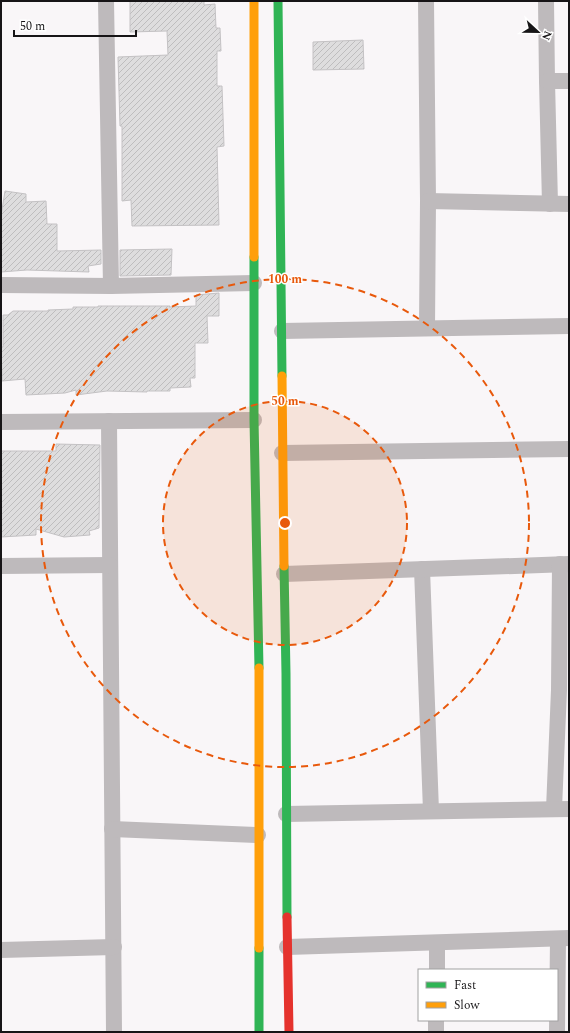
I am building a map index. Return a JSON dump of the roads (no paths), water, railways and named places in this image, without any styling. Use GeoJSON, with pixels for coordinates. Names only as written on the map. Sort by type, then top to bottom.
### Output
{"type":"FeatureCollection","features":[{"type":"Feature","properties":{"kind":"street"},"geometry":{"type":"LineString","coordinates":[[106,1],[111,286]]}},
{"type":"Feature","properties":{"kind":"street"},"geometry":{"type":"LineString","coordinates":[[254,1],[254,420],[262,674],[258,835],[259,1032]]}},
{"type":"Feature","properties":{"kind":"street"},"geometry":{"type":"LineString","coordinates":[[278,1],[273,87],[282,331],[284,574],[283,674],[289,1032]]}},
{"type":"Feature","properties":{"kind":"street"},"geometry":{"type":"LineString","coordinates":[[426,1],[428,201],[427,328]]}},
{"type":"Feature","properties":{"kind":"street"},"geometry":{"type":"LineString","coordinates":[[546,1],[550,204]]}},
{"type":"Feature","properties":{"kind":"street"},"geometry":{"type":"LineString","coordinates":[[547,81],[569,81]]}},
{"type":"Feature","properties":{"kind":"street"},"geometry":{"type":"LineString","coordinates":[[254,87],[273,87]]}},
{"type":"Feature","properties":{"kind":"street"},"geometry":{"type":"LineString","coordinates":[[428,201],[569,204]]}},
{"type":"Feature","properties":{"kind":"street"},"geometry":{"type":"LineString","coordinates":[[1,286],[111,286],[254,283]]}},
{"type":"Feature","properties":{"kind":"street"},"geometry":{"type":"LineString","coordinates":[[282,331],[569,326]]}},
{"type":"Feature","properties":{"kind":"street"},"geometry":{"type":"LineString","coordinates":[[1,422],[254,420]]}},
{"type":"Feature","properties":{"kind":"street"},"geometry":{"type":"LineString","coordinates":[[109,421],[114,1032]]}},
{"type":"Feature","properties":{"kind":"street"},"geometry":{"type":"LineString","coordinates":[[282,454],[569,449]]}},
{"type":"Feature","properties":{"kind":"street"},"geometry":{"type":"LineString","coordinates":[[284,574],[564,564],[564,690],[561,809],[286,814]]}},
{"type":"Feature","properties":{"kind":"street"},"geometry":{"type":"LineString","coordinates":[[1,566],[110,565]]}},
{"type":"Feature","properties":{"kind":"street"},"geometry":{"type":"LineString","coordinates":[[422,569],[431,812]]}},
{"type":"Feature","properties":{"kind":"street"},"geometry":{"type":"LineString","coordinates":[[112,829],[258,835]]}},
{"type":"Feature","properties":{"kind":"street"},"geometry":{"type":"LineString","coordinates":[[287,948],[564,939],[558,1019]]}},
{"type":"Feature","properties":{"kind":"street"},"geometry":{"type":"LineString","coordinates":[[437,942],[437,969]]}},
{"type":"Feature","properties":{"kind":"street"},"geometry":{"type":"LineString","coordinates":[[1,950],[114,947]]}},
{"type":"Feature","properties":{"kind":"street"},"geometry":{"type":"LineString","coordinates":[[436,1021],[436,1032]]}},
{"type":"Feature","properties":{"kind":"street"},"geometry":{"type":"LineString","coordinates":[[557,1032],[558,1021]]}}]}
